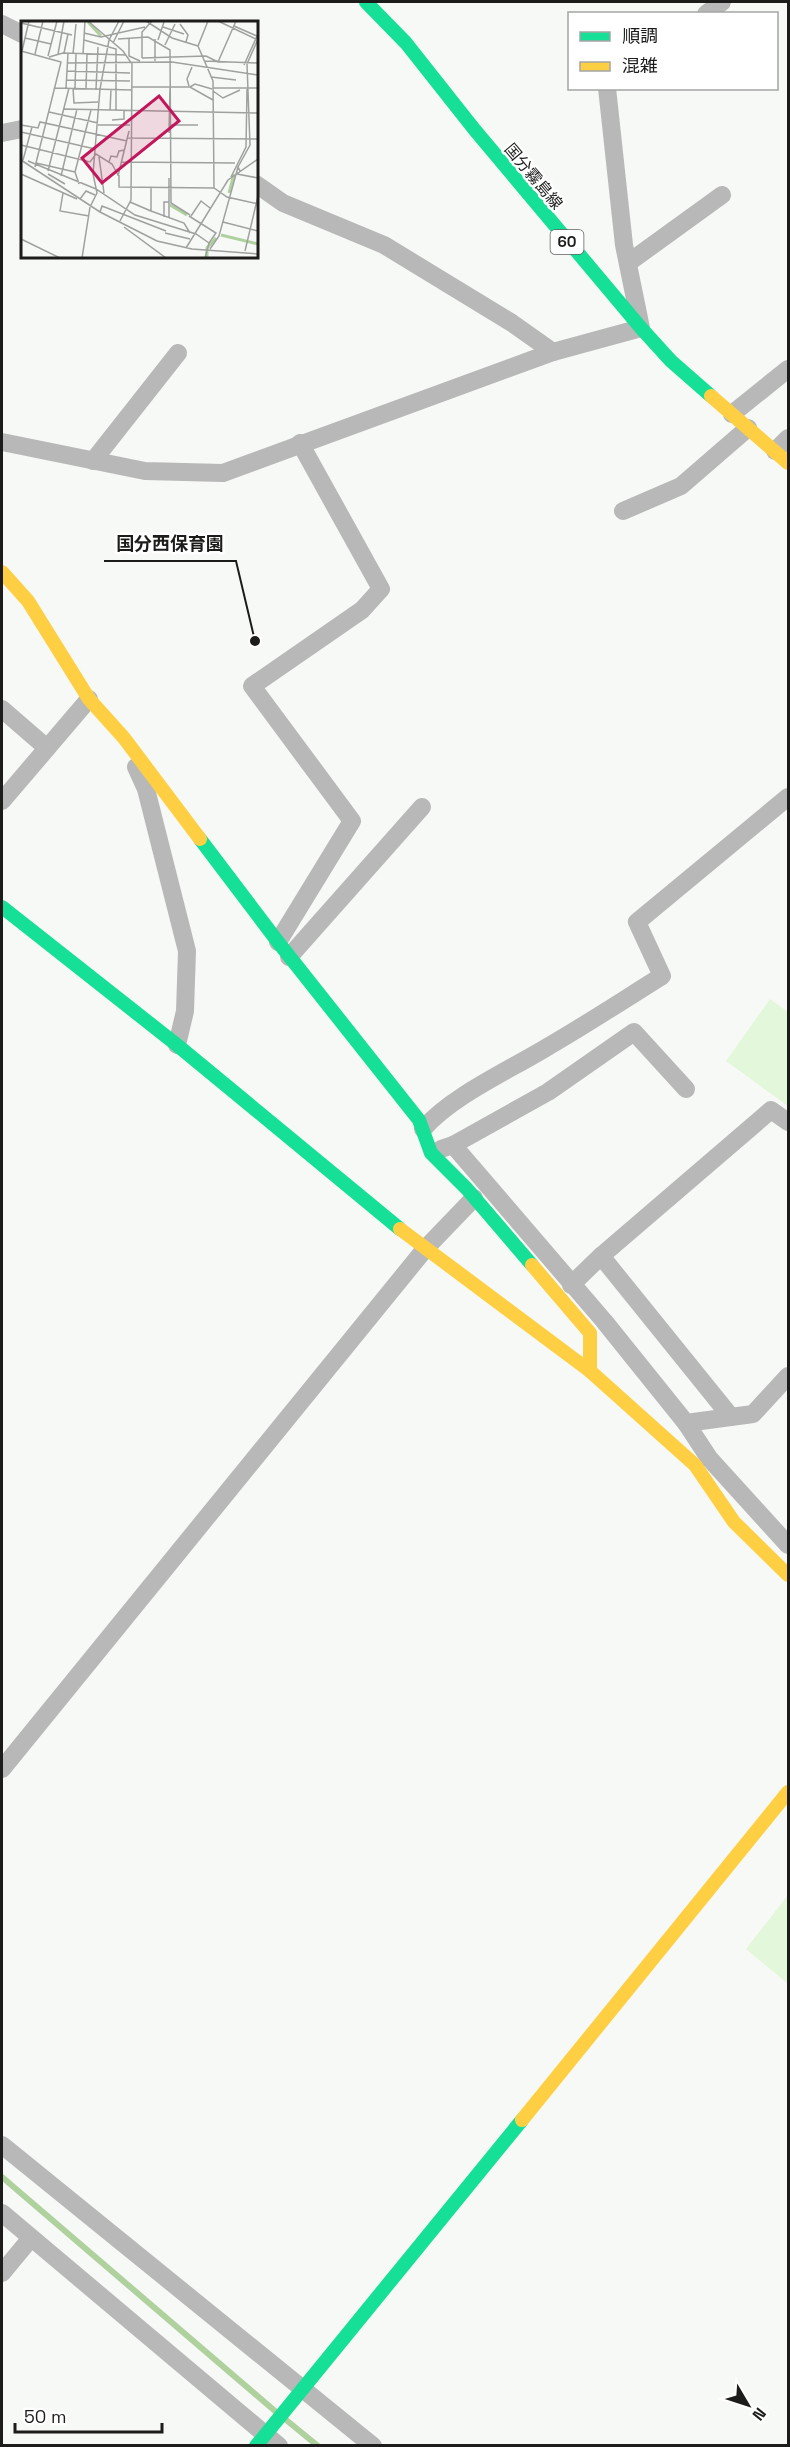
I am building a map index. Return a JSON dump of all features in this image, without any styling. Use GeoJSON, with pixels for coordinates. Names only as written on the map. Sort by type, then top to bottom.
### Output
{"type":"FeatureCollection","features":[{"type":"Feature","properties":{"kind":"street","name":"国分霧島線"},"geometry":{"type":"LineString","coordinates":[[366,2],[406,43],[474,129],[671,361],[789,463]]}},
{"type":"Feature","properties":{"kind":"street"},"geometry":{"type":"LineString","coordinates":[[709,12],[722,2]]}},
{"type":"Feature","properties":{"kind":"street"},"geometry":{"type":"LineString","coordinates":[[2,24],[21,34]]}},
{"type":"Feature","properties":{"kind":"street"},"geometry":{"type":"LineString","coordinates":[[2,442],[145,471],[223,473],[553,352],[641,328],[627,263],[607,90]]}},
{"type":"Feature","properties":{"kind":"street"},"geometry":{"type":"LineString","coordinates":[[2,133],[21,129]]}},
{"type":"Feature","properties":{"kind":"street"},"geometry":{"type":"LineString","coordinates":[[258,185],[283,203],[384,245],[512,323],[553,352]]}},
{"type":"Feature","properties":{"kind":"street"},"geometry":{"type":"LineString","coordinates":[[627,263],[722,195]]}},
{"type":"Feature","properties":{"kind":"street"},"geometry":{"type":"LineString","coordinates":[[93,461],[178,353]]}},
{"type":"Feature","properties":{"kind":"street"},"geometry":{"type":"LineString","coordinates":[[732,414],[789,369]]}},
{"type":"Feature","properties":{"kind":"street"},"geometry":{"type":"LineString","coordinates":[[623,511],[681,486],[748,428]]}},
{"type":"Feature","properties":{"kind":"street"},"geometry":{"type":"LineString","coordinates":[[775,451],[789,438]]}},
{"type":"Feature","properties":{"kind":"street"},"geometry":{"type":"LineString","coordinates":[[278,942],[352,821],[252,686],[362,610],[381,589],[300,443]]}},
{"type":"Feature","properties":{"kind":"street"},"geometry":{"type":"LineString","coordinates":[[2,572],[28,601],[89,699],[124,738],[289,957],[419,1120],[431,1153],[686,1423],[702,1462],[734,1522],[789,1575]]}},
{"type":"Feature","properties":{"kind":"street"},"geometry":{"type":"LineString","coordinates":[[2,801],[89,699]]}},
{"type":"Feature","properties":{"kind":"street"},"geometry":{"type":"LineString","coordinates":[[2,709],[47,748]]}},
{"type":"Feature","properties":{"kind":"street"},"geometry":{"type":"LineString","coordinates":[[124,738],[146,789],[187,951],[185,1011],[177,1045]]}},
{"type":"Feature","properties":{"kind":"street"},"geometry":{"type":"LineString","coordinates":[[423,1129],[433,1118],[482,1084],[549,1047],[663,976],[637,922],[789,797]]}},
{"type":"Feature","properties":{"kind":"street"},"geometry":{"type":"LineString","coordinates":[[289,957],[422,807]]}},
{"type":"Feature","properties":{"kind":"street"},"geometry":{"type":"LineString","coordinates":[[2,907],[177,1045],[425,1249],[590,1371],[702,1462],[789,1545]]}},
{"type":"Feature","properties":{"kind":"street"},"geometry":{"type":"LineString","coordinates":[[431,1153],[453,1146],[548,1092],[634,1032],[686,1089]]}},
{"type":"Feature","properties":{"kind":"street"},"geometry":{"type":"LineString","coordinates":[[571,1285],[601,1256],[771,1110],[789,1122]]}},
{"type":"Feature","properties":{"kind":"street"},"geometry":{"type":"LineString","coordinates":[[453,1146],[571,1285],[597,1327],[590,1371]]}},
{"type":"Feature","properties":{"kind":"street"},"geometry":{"type":"LineString","coordinates":[[2,1769],[425,1249],[474,1198]]}},
{"type":"Feature","properties":{"kind":"street"},"geometry":{"type":"LineString","coordinates":[[601,1256],[731,1417]]}},
{"type":"Feature","properties":{"kind":"street"},"geometry":{"type":"LineString","coordinates":[[686,1423],[753,1414],[789,1376]]}},
{"type":"Feature","properties":{"kind":"street"},"geometry":{"type":"LineString","coordinates":[[2,2213],[267,2439],[300,2392],[789,1792]]}},
{"type":"Feature","properties":{"kind":"street"},"geometry":{"type":"LineString","coordinates":[[2,2145],[300,2392],[373,2445]]}},
{"type":"Feature","properties":{"kind":"street"},"geometry":{"type":"LineString","coordinates":[[2,2273],[31,2238]]}},
{"type":"Feature","properties":{"kind":"green space"},"geometry":{"type":"Polygon","coordinates":[[[770,999],[788,1012],[788,1106],[726,1061],[770,999]]]}},
{"type":"Feature","properties":{"kind":"green space"},"geometry":{"type":"Polygon","coordinates":[[[788,1895],[788,1984],[746,1949],[788,1895]]]}},
{"type":"Feature","properties":{"kind":"waterway"},"geometry":{"type":"LineString","coordinates":[[2,2177],[275,2411]]}},
{"type":"Feature","properties":{"kind":"waterway"},"geometry":{"type":"LineString","coordinates":[[285,2419],[318,2446]]}},
{"type":"Feature","properties":{"kind":"traffic: fast"},"geometry":{"type":"LineString","coordinates":[[366,2],[406,43],[474,129],[641,328],[671,361],[711,396]]}},
{"type":"Feature","properties":{"kind":"traffic: fast"},"geometry":{"type":"LineString","coordinates":[[200,839],[419,1120],[431,1153],[467,1189],[532,1265]]}},
{"type":"Feature","properties":{"kind":"traffic: fast"},"geometry":{"type":"LineString","coordinates":[[2,907],[177,1045],[400,1229]]}},
{"type":"Feature","properties":{"kind":"traffic: fast"},"geometry":{"type":"LineString","coordinates":[[256,2446],[522,2120]]}},
{"type":"Feature","properties":{"kind":"traffic: slow"},"geometry":{"type":"LineString","coordinates":[[711,396],[788,463]]}},
{"type":"Feature","properties":{"kind":"traffic: slow"},"geometry":{"type":"LineString","coordinates":[[2,572],[28,601],[89,699],[124,738],[200,839]]}},
{"type":"Feature","properties":{"kind":"traffic: slow"},"geometry":{"type":"LineString","coordinates":[[400,1229],[590,1371],[695,1465],[734,1522],[788,1575]]}},
{"type":"Feature","properties":{"kind":"traffic: slow"},"geometry":{"type":"LineString","coordinates":[[532,1265],[590,1333],[590,1371]]}},
{"type":"Feature","properties":{"kind":"traffic: slow"},"geometry":{"type":"LineString","coordinates":[[522,2120],[788,1792]]}},
{"type":"Feature","properties":{"kind":"place","name":"国分西保育園"},"geometry":{"type":"Point","coordinates":[255,641]}}]}
